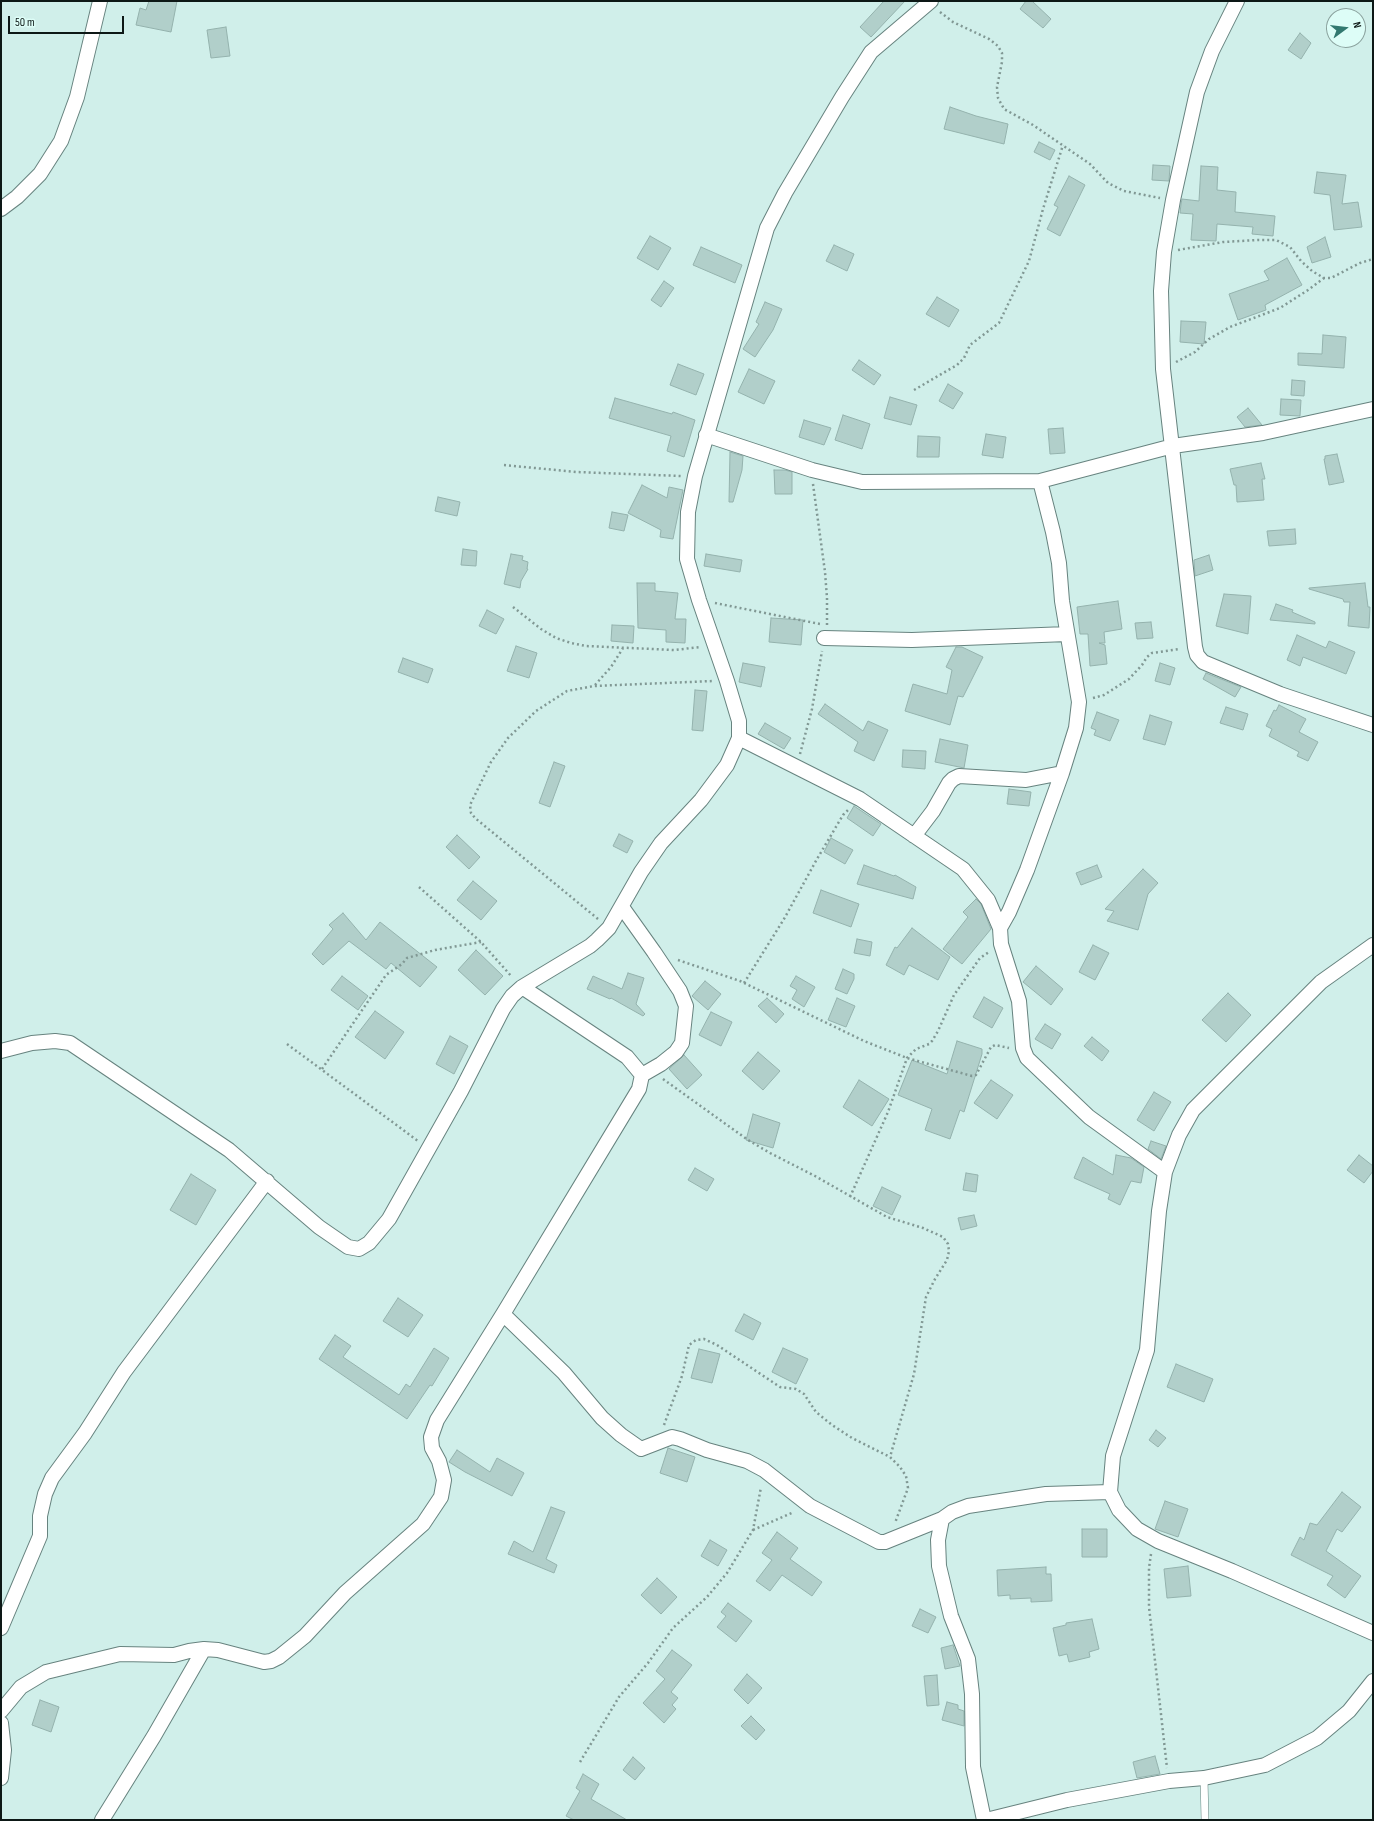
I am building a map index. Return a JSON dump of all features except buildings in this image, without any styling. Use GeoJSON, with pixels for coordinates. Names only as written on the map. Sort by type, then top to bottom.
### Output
{"type":"FeatureCollection","features":[{"type":"Feature","properties":{"kind":"street"},"geometry":{"type":"LineString","coordinates":[[1,209],[17,197],[40,174],[61,141],[77,97],[100,1]]}},
{"type":"Feature","properties":{"kind":"street"},"geometry":{"type":"LineString","coordinates":[[1238,1],[1212,51],[1197,92],[1173,200],[1164,252],[1161,291],[1163,369],[1195,647],[1203,662],[1280,694],[1373,726]]}},
{"type":"Feature","properties":{"kind":"street"},"geometry":{"type":"LineString","coordinates":[[1,1051],[32,1043],[56,1041],[70,1043],[229,1150],[319,1227],[348,1247],[359,1249],[369,1244],[389,1219],[461,1091],[503,1009],[512,996],[522,987],[590,946],[609,928],[641,872],[661,843],[722,774],[739,738],[739,721],[687,560],[688,512],[695,476],[758,256],[770,221],[838,104],[871,52],[930,2]]}},
{"type":"Feature","properties":{"kind":"street"},"geometry":{"type":"LineString","coordinates":[[706,435],[812,470],[862,482],[1040,481],[1173,446],[1263,433],[1373,409]]}},
{"type":"Feature","properties":{"kind":"street"},"geometry":{"type":"LineString","coordinates":[[1000,928],[1009,912],[1027,870],[1062,773],[1076,728],[1079,702],[1067,634],[1059,563],[1040,481]]}},
{"type":"Feature","properties":{"kind":"street"},"geometry":{"type":"LineString","coordinates":[[825,632],[912,640],[1067,634]]}},
{"type":"Feature","properties":{"kind":"street"},"geometry":{"type":"LineString","coordinates":[[739,738],[860,799],[963,869],[988,900],[1000,928],[1002,944],[1019,1001],[1025,1053],[1027,1058],[1089,1117],[1165,1172]]}},
{"type":"Feature","properties":{"kind":"street"},"geometry":{"type":"LineString","coordinates":[[914,836],[933,811],[952,779],[960,776],[1026,780],[1062,773]]}},
{"type":"Feature","properties":{"kind":"street"},"geometry":{"type":"LineString","coordinates":[[1,1711],[21,1687],[46,1672],[120,1654],[174,1655],[189,1650],[204,1649],[218,1650],[264,1662],[279,1657],[305,1636],[345,1593],[423,1524],[441,1497],[444,1480],[432,1448],[431,1438],[437,1420],[503,1314],[647,1072],[661,1064],[676,1052],[682,1043],[686,1006],[680,991],[622,907]]}},
{"type":"Feature","properties":{"kind":"street"},"geometry":{"type":"LineString","coordinates":[[1373,945],[1321,982],[1193,1110],[1179,1135],[1165,1172],[1159,1212],[1147,1350],[1113,1456],[1110,1492],[1119,1510],[1137,1529],[1158,1541],[1232,1571],[1373,1633]]}},
{"type":"Feature","properties":{"kind":"street"},"geometry":{"type":"LineString","coordinates":[[522,987],[647,1072]]}},
{"type":"Feature","properties":{"kind":"street"},"geometry":{"type":"LineString","coordinates":[[1,1628],[40,1536],[40,1516],[45,1494],[52,1478],[85,1433],[124,1372],[267,1181]]}},
{"type":"Feature","properties":{"kind":"street"},"geometry":{"type":"LineString","coordinates":[[503,1314],[564,1373],[602,1418],[621,1435],[641,1449],[672,1437],[707,1450],[747,1462],[764,1470],[810,1506],[879,1542],[890,1540],[942,1519],[952,1512],[968,1506],[1046,1494],[1110,1492]]}},
{"type":"Feature","properties":{"kind":"street"},"geometry":{"type":"LineString","coordinates":[[942,1519],[938,1540],[939,1566],[951,1616],[968,1659],[972,1694],[973,1767],[985,1820],[1067,1800],[1169,1781],[1204,1778],[1265,1765],[1316,1738],[1349,1711],[1373,1681]]}},
{"type":"Feature","properties":{"kind":"street"},"geometry":{"type":"LineString","coordinates":[[102,1820],[154,1736],[204,1649]]}},
{"type":"Feature","properties":{"kind":"street"},"geometry":{"type":"LineString","coordinates":[[1,1723],[4,1750],[1,1778]]}},
{"type":"Feature","properties":{"kind":"lane"},"geometry":{"type":"LineString","coordinates":[[1204,1778],[1205,1820]]}},
{"type":"Feature","properties":{"kind":"path"},"geometry":{"type":"LineString","coordinates":[[930,2],[953,22],[989,39],[998,46],[1002,53],[997,87],[1000,104],[1004,109],[1063,145],[1090,164],[1108,184],[1124,191],[1173,200]]}},
{"type":"Feature","properties":{"kind":"path"},"geometry":{"type":"LineString","coordinates":[[914,390],[957,365],[964,358],[970,345],[999,324],[1029,261],[1063,145]]}},
{"type":"Feature","properties":{"kind":"path"},"geometry":{"type":"LineString","coordinates":[[1164,252],[1223,242],[1276,240],[1290,247],[1306,266],[1324,278],[1331,278],[1360,263],[1373,259]]}},
{"type":"Feature","properties":{"kind":"path"},"geometry":{"type":"LineString","coordinates":[[1163,369],[1195,352],[1230,327],[1280,308],[1324,278]]}},
{"type":"Feature","properties":{"kind":"path"},"geometry":{"type":"LineString","coordinates":[[504,465],[576,472],[695,476]]}},
{"type":"Feature","properties":{"kind":"path"},"geometry":{"type":"LineString","coordinates":[[796,767],[812,709],[825,632],[827,598],[812,470]]}},
{"type":"Feature","properties":{"kind":"path"},"geometry":{"type":"LineString","coordinates":[[699,600],[825,632]]}},
{"type":"Feature","properties":{"kind":"path"},"geometry":{"type":"LineString","coordinates":[[513,606],[541,629],[556,638],[586,646],[674,650],[698,648],[715,643]]}},
{"type":"Feature","properties":{"kind":"path"},"geometry":{"type":"LineString","coordinates":[[1079,702],[1104,695],[1117,688],[1129,679],[1152,653],[1195,647]]}},
{"type":"Feature","properties":{"kind":"path"},"geometry":{"type":"LineString","coordinates":[[594,686],[611,667],[623,648]]}},
{"type":"Feature","properties":{"kind":"path"},"geometry":{"type":"LineString","coordinates":[[609,928],[475,818],[471,812],[470,805],[491,762],[508,738],[536,711],[566,691],[594,686],[727,681]]}},
{"type":"Feature","properties":{"kind":"path"},"geometry":{"type":"LineString","coordinates":[[744,983],[784,919],[843,815],[860,799]]}},
{"type":"Feature","properties":{"kind":"path"},"geometry":{"type":"LineString","coordinates":[[419,887],[481,942],[522,987]]}},
{"type":"Feature","properties":{"kind":"path"},"geometry":{"type":"LineString","coordinates":[[322,1069],[386,975],[402,964],[407,958],[436,950],[481,942]]}},
{"type":"Feature","properties":{"kind":"path"},"geometry":{"type":"LineString","coordinates":[[850,1197],[888,1112],[907,1058],[916,1049],[929,1044],[932,1041],[954,995],[980,958],[1002,944]]}},
{"type":"Feature","properties":{"kind":"path"},"geometry":{"type":"LineString","coordinates":[[654,952],[744,983],[864,1041],[907,1058],[972,1076],[976,1075],[991,1047],[996,1045],[1025,1053]]}},
{"type":"Feature","properties":{"kind":"path"},"geometry":{"type":"LineString","coordinates":[[287,1044],[428,1149]]}},
{"type":"Feature","properties":{"kind":"path"},"geometry":{"type":"LineString","coordinates":[[647,1072],[748,1140],[887,1217],[923,1228],[943,1237],[948,1244],[949,1251],[947,1260],[934,1279],[926,1298],[914,1374],[890,1457]]}},
{"type":"Feature","properties":{"kind":"path"},"geometry":{"type":"LineString","coordinates":[[657,1442],[682,1376],[689,1345],[696,1340],[704,1338],[780,1387],[796,1389],[804,1394],[816,1412],[832,1425],[852,1438],[890,1457],[900,1467],[906,1476],[908,1488],[897,1513],[890,1540]]}},
{"type":"Feature","properties":{"kind":"path"},"geometry":{"type":"LineString","coordinates":[[580,1762],[619,1697],[648,1663],[673,1628],[707,1597],[727,1573],[753,1530],[764,1470]]}},
{"type":"Feature","properties":{"kind":"path"},"geometry":{"type":"LineString","coordinates":[[753,1530],[810,1506]]}},
{"type":"Feature","properties":{"kind":"path"},"geometry":{"type":"LineString","coordinates":[[1158,1541],[1151,1553],[1149,1568],[1149,1607],[1157,1661],[1169,1781]]}}]}
